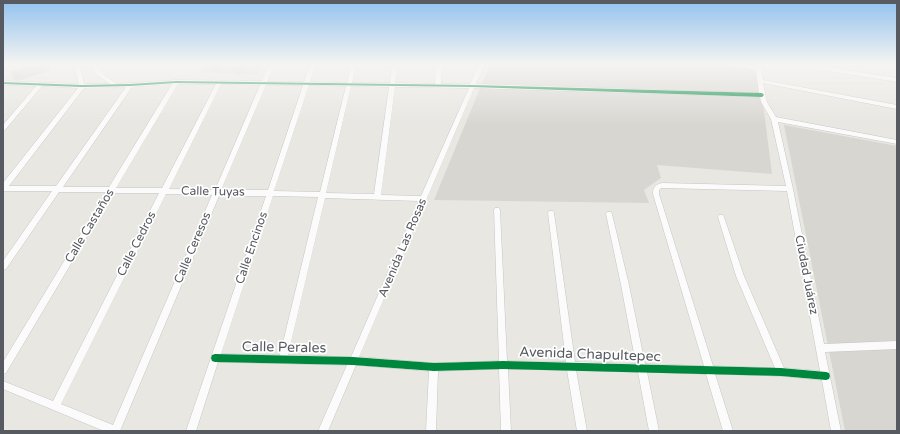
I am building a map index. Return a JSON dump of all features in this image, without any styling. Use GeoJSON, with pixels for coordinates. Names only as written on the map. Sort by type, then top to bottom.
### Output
{"type":"FeatureCollection","features":[{"type":"Feature","properties":{"kind":"street"},"geometry":{"type":"LineString","coordinates":[[3,129],[41,84]]}},
{"type":"Feature","properties":{"kind":"street"},"geometry":{"type":"LineString","coordinates":[[46,84],[82,86],[141,84]]}},
{"type":"Feature","properties":{"kind":"street","name":"Calle Castaños"},"geometry":{"type":"LineString","coordinates":[[3,370],[175,84]]}},
{"type":"Feature","properties":{"kind":"street","name":"Calle Cedros"},"geometry":{"type":"LineString","coordinates":[[55,406],[218,84]]}},
{"type":"Feature","properties":{"kind":"street","name":"Calle Ceresos"},"geometry":{"type":"LineString","coordinates":[[115,431],[264,84]]}},
{"type":"Feature","properties":{"kind":"street","name":"Calle Encinos"},"geometry":{"type":"LineString","coordinates":[[191,431],[306,84]]}},
{"type":"Feature","properties":{"kind":"street"},"geometry":{"type":"LineString","coordinates":[[283,359],[350,84]]}},
{"type":"Feature","properties":{"kind":"street"},"geometry":{"type":"LineString","coordinates":[[361,84],[473,86],[762,95]]}},
{"type":"Feature","properties":{"kind":"street","name":"Ciudad Juárez"},"geometry":{"type":"LineString","coordinates":[[760,84],[764,102],[774,119],[790,189],[836,431]]}},
{"type":"Feature","properties":{"kind":"street"},"geometry":{"type":"LineString","coordinates":[[777,84],[897,107]]}},
{"type":"Feature","properties":{"kind":"street"},"geometry":{"type":"LineString","coordinates":[[3,267],[130,85]]}},
{"type":"Feature","properties":{"kind":"street"},"geometry":{"type":"LineString","coordinates":[[377,197],[392,85]]}},
{"type":"Feature","properties":{"kind":"street"},"geometry":{"type":"LineString","coordinates":[[3,188],[82,86]]}},
{"type":"Feature","properties":{"kind":"street","name":"Avenida Las Rosas"},"geometry":{"type":"LineString","coordinates":[[323,431],[473,86]]}},
{"type":"Feature","properties":{"kind":"street"},"geometry":{"type":"LineString","coordinates":[[774,119],[897,142]]}},
{"type":"Feature","properties":{"kind":"street"},"geometry":{"type":"LineString","coordinates":[[728,431],[656,194],[657,187],[662,185],[790,189]]}},
{"type":"Feature","properties":{"kind":"street","name":"Calle Tuyas"},"geometry":{"type":"LineString","coordinates":[[3,188],[271,193],[424,199]]}},
{"type":"Feature","properties":{"kind":"street"},"geometry":{"type":"LineString","coordinates":[[497,210],[506,431]]}},
{"type":"Feature","properties":{"kind":"street"},"geometry":{"type":"LineString","coordinates":[[551,213],[571,366],[582,431]]}},
{"type":"Feature","properties":{"kind":"street"},"geometry":{"type":"LineString","coordinates":[[609,214],[643,369],[654,431]]}},
{"type":"Feature","properties":{"kind":"street"},"geometry":{"type":"LineString","coordinates":[[721,217],[740,276],[781,372]]}},
{"type":"Feature","properties":{"kind":"street"},"geometry":{"type":"LineString","coordinates":[[821,348],[897,345]]}},
{"type":"Feature","properties":{"kind":"street","name":"Calle Perales"},"geometry":{"type":"LineString","coordinates":[[215,358],[353,361]]}},
{"type":"Feature","properties":{"kind":"street","name":"Avenida Chapultepec"},"geometry":{"type":"LineString","coordinates":[[353,361],[434,367],[503,364],[781,372],[826,376]]}},
{"type":"Feature","properties":{"kind":"street"},"geometry":{"type":"LineString","coordinates":[[431,431],[434,367]]}},
{"type":"Feature","properties":{"kind":"street"},"geometry":{"type":"LineString","coordinates":[[3,385],[115,431]]}},
{"type":"Feature","properties":{"kind":"shaded area"},"geometry":{"type":"Polygon","coordinates":[[[482,84],[761,84],[772,174],[657,165],[661,178],[644,190],[649,203],[434,200],[482,84]]]}},
{"type":"Feature","properties":{"kind":"shaded area"},"geometry":{"type":"Polygon","coordinates":[[[784,125],[897,146],[897,431],[845,431],[784,125]]]}},
{"type":"Feature","properties":{"kind":"cycle path"},"geometry":{"type":"LineString","coordinates":[[36,84],[82,86],[141,84]]}},
{"type":"Feature","properties":{"kind":"cycle path"},"geometry":{"type":"LineString","coordinates":[[343,84],[473,86],[762,95]]}},
{"type":"Feature","properties":{"kind":"cycle path"},"geometry":{"type":"LineString","coordinates":[[215,358],[353,361],[434,367],[503,365],[781,372],[826,376]]}}]}
